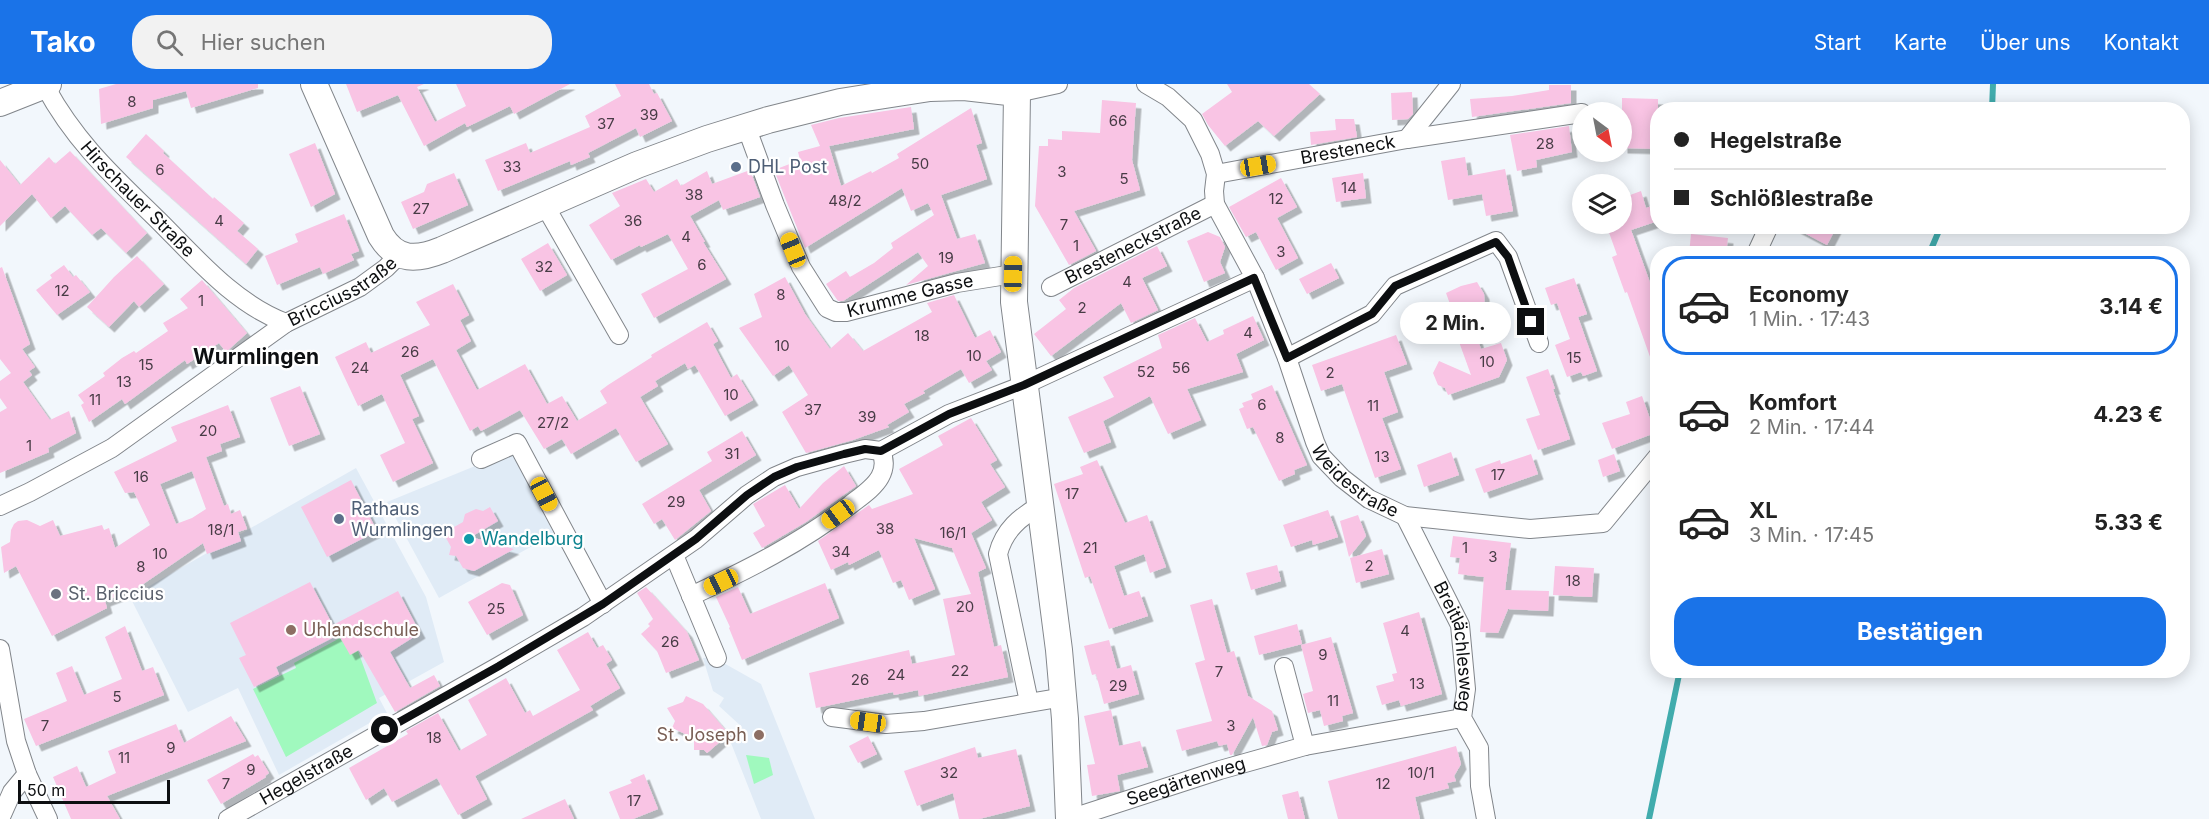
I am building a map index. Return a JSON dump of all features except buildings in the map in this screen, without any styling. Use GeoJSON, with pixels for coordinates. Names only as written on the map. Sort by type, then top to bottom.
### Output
{"type":"FeatureCollection","features":[{"type":"Feature","properties":{"kind":"main road"},"geometry":{"type":"LineString","coordinates":[[314,84],[376,227],[386,244],[400,254]]}},
{"type":"Feature","properties":{"kind":"main road","name":"Hirschauer Straße"},"geometry":{"type":"LineString","coordinates":[[0,103],[46,85]]}},
{"type":"Feature","properties":{"kind":"main road","name":"Bricciusstraße"},"geometry":{"type":"LineString","coordinates":[[400,254],[413,257],[431,254],[659,157],[746,126],[840,102],[929,86],[1017,93]]}},
{"type":"Feature","properties":{"kind":"main road"},"geometry":{"type":"LineString","coordinates":[[1017,93],[1013,274],[1016,326],[1041,505],[1064,697],[1069,819]]}},
{"type":"Feature","properties":{"kind":"street","name":"Bricciusstraße"},"geometry":{"type":"LineString","coordinates":[[1017,93],[1058,84]]}},
{"type":"Feature","properties":{"kind":"street"},"geometry":{"type":"LineString","coordinates":[[1146,84],[1167,97],[1193,120],[1210,154],[1216,174]]}},
{"type":"Feature","properties":{"kind":"street","name":"Bresteneck"},"geometry":{"type":"LineString","coordinates":[[1407,139],[1451,84]]}},
{"type":"Feature","properties":{"kind":"street","name":"Hirschauer Straße"},"geometry":{"type":"LineString","coordinates":[[46,85],[83,145],[212,274],[247,302],[274,319],[286,323]]}},
{"type":"Feature","properties":{"kind":"street","name":"Bresteneck"},"geometry":{"type":"LineString","coordinates":[[1216,174],[1407,139],[1572,114]]}},
{"type":"Feature","properties":{"kind":"street","name":"Krumme Gasse"},"geometry":{"type":"LineString","coordinates":[[746,126],[793,250],[809,281],[827,308],[836,312],[846,312],[957,283],[1013,274]]}},
{"type":"Feature","properties":{"kind":"street","name":"Weidestraße"},"geometry":{"type":"LineString","coordinates":[[1216,174],[1215,204],[1254,278],[1287,358],[1321,456],[1342,478],[1369,499],[1405,516],[1530,529],[1603,523],[1650,466]]}},
{"type":"Feature","properties":{"kind":"street"},"geometry":{"type":"LineString","coordinates":[[544,204],[619,335]]}},
{"type":"Feature","properties":{"kind":"street","name":"Bresteneckstraße"},"geometry":{"type":"LineString","coordinates":[[1051,287],[1215,204]]}},
{"type":"Feature","properties":{"kind":"street"},"geometry":{"type":"LineString","coordinates":[[1287,358],[1372,314],[1395,286],[1496,242],[1508,257],[1539,343]]}},
{"type":"Feature","properties":{"kind":"street","name":"Bricciusstraße"},"geometry":{"type":"LineString","coordinates":[[0,506],[112,448],[286,323],[360,287],[386,268],[400,254]]}},
{"type":"Feature","properties":{"kind":"street","name":"Hegelstraße"},"geometry":{"type":"LineString","coordinates":[[228,819],[499,666],[603,604],[674,555],[747,495],[774,477],[797,467],[844,454],[865,449],[881,451],[949,414],[1024,385],[1254,278]]}},
{"type":"Feature","properties":{"kind":"street"},"geometry":{"type":"LineString","coordinates":[[481,459],[517,443],[603,604]]}},
{"type":"Feature","properties":{"kind":"street"},"geometry":{"type":"LineString","coordinates":[[691,596],[781,551],[846,508],[880,477],[884,465],[881,451]]}},
{"type":"Feature","properties":{"kind":"street"},"geometry":{"type":"LineString","coordinates":[[1029,702],[998,554],[1007,531],[1041,505]]}},
{"type":"Feature","properties":{"kind":"street","name":"Breitlächlesweg"},"geometry":{"type":"LineString","coordinates":[[1405,516],[1460,624],[1466,688],[1462,718],[1479,748],[1480,786],[1486,819]]}},
{"type":"Feature","properties":{"kind":"street"},"geometry":{"type":"LineString","coordinates":[[674,555],[717,658]]}},
{"type":"Feature","properties":{"kind":"street"},"geometry":{"type":"LineString","coordinates":[[0,649],[11,721],[27,774],[48,819]]}},
{"type":"Feature","properties":{"kind":"street"},"geometry":{"type":"LineString","coordinates":[[1284,667],[1305,746]]}},
{"type":"Feature","properties":{"kind":"street"},"geometry":{"type":"LineString","coordinates":[[832,717],[886,724],[924,721],[1064,697]]}},
{"type":"Feature","properties":{"kind":"street","name":"Seegärtenweg"},"geometry":{"type":"LineString","coordinates":[[1069,819],[1221,770],[1305,746],[1462,718]]}},
{"type":"Feature","properties":{"kind":"street"},"geometry":{"type":"LineString","coordinates":[[0,819],[12,792],[27,774]]}},
{"type":"Feature","properties":{"kind":"shaded area"},"geometry":{"type":"Polygon","coordinates":[[[512,451],[554,534],[439,598],[387,502],[512,451]]]}},
{"type":"Feature","properties":{"kind":"shaded area","name":"Uhlandschule"},"geometry":{"type":"Polygon","coordinates":[[[356,468],[426,597],[444,662],[379,698],[387,713],[279,775],[238,688],[188,712],[130,597],[356,468]]]}},
{"type":"Feature","properties":{"kind":"shaded area","name":"St. Joseph"},"geometry":{"type":"Polygon","coordinates":[[[713,657],[761,684],[815,819],[761,819],[731,743],[742,727],[719,706],[724,698],[713,691],[703,658],[713,657]]]}},
{"type":"Feature","properties":{"kind":"green space"},"geometry":{"type":"Polygon","coordinates":[[[351,632],[377,703],[286,757],[253,689],[296,668],[294,663],[351,632]]]}},
{"type":"Feature","properties":{"kind":"green space"},"geometry":{"type":"Polygon","coordinates":[[[746,755],[769,758],[773,775],[754,784],[746,755]]]}},
{"type":"Feature","properties":{"kind":"waterway"},"geometry":{"type":"LineString","coordinates":[[1992,102],[1993,84]]}},
{"type":"Feature","properties":{"kind":"waterway"},"geometry":{"type":"LineString","coordinates":[[1932,246],[1938,234]]}},
{"type":"Feature","properties":{"kind":"waterway"},"geometry":{"type":"LineString","coordinates":[[1649,819],[1678,678]]}},
{"type":"Feature","properties":{"kind":"place","name":"DHL Post"},"geometry":{"type":"Point","coordinates":[736,167]}},
{"type":"Feature","properties":{"kind":"place","name":"Rathaus Wurmlingen"},"geometry":{"type":"Point","coordinates":[339,519]}},
{"type":"Feature","properties":{"kind":"place","name":"Wandelburg"},"geometry":{"type":"Point","coordinates":[469,539]}},
{"type":"Feature","properties":{"kind":"place","name":"St. Briccius"},"geometry":{"type":"Point","coordinates":[56,594]}},
{"type":"Feature","properties":{"kind":"place","name":"Uhlandschule"},"geometry":{"type":"Point","coordinates":[291,630]}},
{"type":"Feature","properties":{"kind":"place","name":"St. Joseph"},"geometry":{"type":"Point","coordinates":[759,735]}},
{"type":"Feature","properties":{"kind":"district","name":"Wurmlingen"},"geometry":{"type":"Point","coordinates":[256,357]}},
{"type":"Feature","properties":{"kind":"route"},"geometry":{"type":"LineString","coordinates":[[385,730],[603,604],[696,539],[747,495],[774,477],[797,467],[844,454],[865,449],[881,451],[949,414],[1024,385],[1254,278],[1287,358],[1372,314],[1395,286],[1496,242],[1508,257],[1531,322]]}}]}
